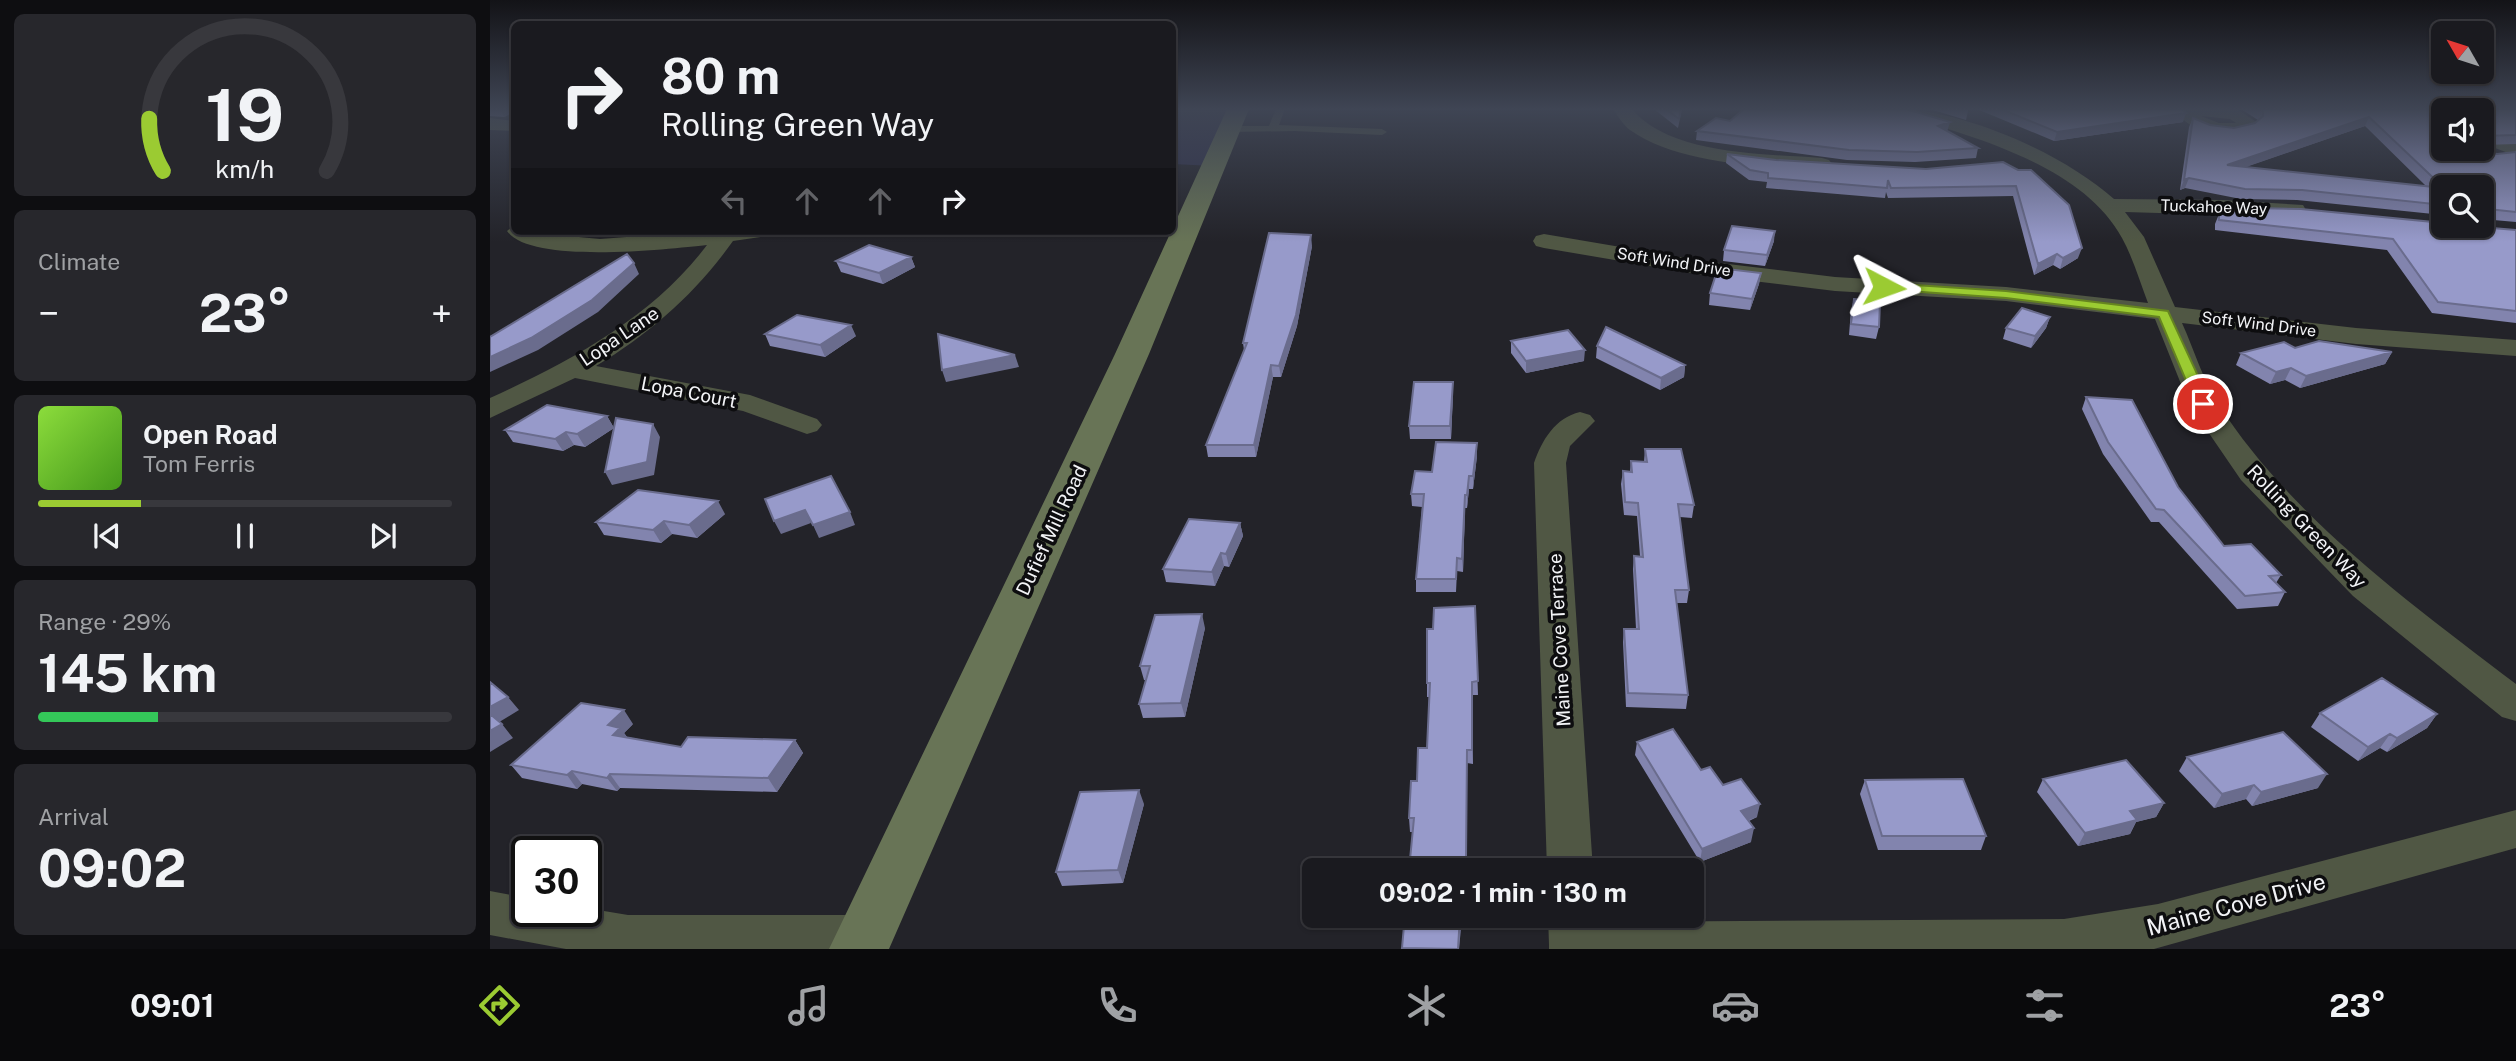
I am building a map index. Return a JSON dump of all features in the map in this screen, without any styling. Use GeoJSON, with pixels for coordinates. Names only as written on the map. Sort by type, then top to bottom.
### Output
{"type":"FeatureCollection","features":[{"type":"Feature","properties":{"kind":"main road","name":"Dufief Mill Road"},"geometry":{"type":"LineString","coordinates":[[861,943],[1132,354],[1219,153]]}},
{"type":"Feature","properties":{"kind":"street"},"geometry":{"type":"LineString","coordinates":[[1732,153],[1837,166]]}},
{"type":"Feature","properties":{"kind":"street","name":"Rolling Green Way"},"geometry":{"type":"LineString","coordinates":[[2031,153],[2081,181],[2109,205],[2133,237],[2203,404],[2252,473],[2366,587],[2516,706]]}},
{"type":"Feature","properties":{"kind":"street"},"geometry":{"type":"LineString","coordinates":[[2005,163],[2039,157]]}},
{"type":"Feature","properties":{"kind":"street","name":"Tuckahoe Way"},"geometry":{"type":"LineString","coordinates":[[2109,205],[2223,206],[2310,212]]}},
{"type":"Feature","properties":{"kind":"street"},"geometry":{"type":"LineString","coordinates":[[527,235],[545,243],[587,247],[707,235]]}},
{"type":"Feature","properties":{"kind":"street","name":"Lopa Lane"},"geometry":{"type":"LineString","coordinates":[[490,409],[569,369],[634,329],[680,294],[708,263],[726,235]]}},
{"type":"Feature","properties":{"kind":"street","name":"Soft Wind Drive"},"geometry":{"type":"LineString","coordinates":[[1544,241],[1743,273],[1835,284],[2006,294],[2356,336],[2516,348]]}},
{"type":"Feature","properties":{"kind":"street","name":"Lopa Court"},"geometry":{"type":"LineString","coordinates":[[569,369],[750,404],[807,425]]}},
{"type":"Feature","properties":{"kind":"street","name":"Maine Cove Terrace"},"geometry":{"type":"LineString","coordinates":[[1569,858],[1550,463],[1556,443],[1580,421]]}},
{"type":"Feature","properties":{"kind":"street","name":"Maine Cove Drive"},"geometry":{"type":"LineString","coordinates":[[1573,936],[2064,942],[2158,926],[2516,829]]}},
{"type":"Feature","properties":{"kind":"street"},"geometry":{"type":"LineString","coordinates":[[490,914],[628,938],[861,943]]}},
{"type":"Feature","properties":{"kind":"shaded area"},"geometry":{"type":"Polygon","coordinates":[[[1176,153],[1218,153],[1212,166],[1176,164],[1176,153]]]}},
{"type":"Feature","properties":{"kind":"building"},"geometry":{"type":"Polygon","coordinates":[[[2188,153],[2262,153],[2227,165],[2431,187],[2431,204],[2302,190],[2245,189],[2189,178],[2184,180],[2188,153]]]}},
{"type":"Feature","properties":{"kind":"building"},"geometry":{"type":"Polygon","coordinates":[[[2407,153],[2431,153],[2431,161],[2494,161],[2494,153],[2516,153],[2516,212],[2494,210],[2494,175],[2431,176],[2407,153]]]}},
{"type":"Feature","properties":{"kind":"building"},"geometry":{"type":"Polygon","coordinates":[[[1727,154],[1776,160],[1926,169],[2003,162],[2018,170],[2031,170],[2069,205],[2082,248],[2063,258],[2057,254],[2038,264],[2016,186],[1891,188],[1888,180],[1887,188],[1768,178],[1768,173],[1750,170],[1727,154]]]}},
{"type":"Feature","properties":{"kind":"building"},"geometry":{"type":"Polygon","coordinates":[[[2251,208],[2301,209],[2431,222],[2431,238],[2494,238],[2494,228],[2516,230],[2516,311],[2438,302],[2393,239],[2219,220],[2219,214],[2251,208]]]}},
{"type":"Feature","properties":{"kind":"building"},"geometry":{"type":"Polygon","coordinates":[[[1732,226],[1775,231],[1767,255],[1724,250],[1732,226]]]}},
{"type":"Feature","properties":{"kind":"building"},"geometry":{"type":"Polygon","coordinates":[[[1269,233],[1311,235],[1296,315],[1279,366],[1271,365],[1254,445],[1206,445],[1247,343],[1243,343],[1269,233]]]}},
{"type":"Feature","properties":{"kind":"building"},"geometry":{"type":"Polygon","coordinates":[[[869,245],[911,257],[879,273],[836,261],[869,245]]]}},
{"type":"Feature","properties":{"kind":"building"},"geometry":{"type":"Polygon","coordinates":[[[627,254],[634,263],[592,300],[531,338],[490,357],[490,337],[627,254]]]}},
{"type":"Feature","properties":{"kind":"building"},"geometry":{"type":"Polygon","coordinates":[[[1718,268],[1761,273],[1752,299],[1710,293],[1718,268]]]}},
{"type":"Feature","properties":{"kind":"building"},"geometry":{"type":"Polygon","coordinates":[[[1854,299],[1880,302],[1879,327],[1851,324],[1854,299]]]}},
{"type":"Feature","properties":{"kind":"building"},"geometry":{"type":"Polygon","coordinates":[[[2022,308],[2050,317],[2035,336],[2006,328],[2022,308]]]}},
{"type":"Feature","properties":{"kind":"building"},"geometry":{"type":"Polygon","coordinates":[[[797,315],[851,325],[820,345],[765,334],[797,315]]]}},
{"type":"Feature","properties":{"kind":"building"},"geometry":{"type":"Polygon","coordinates":[[[1606,327],[1685,365],[1661,378],[1597,346],[1606,327]]]}},
{"type":"Feature","properties":{"kind":"building"},"geometry":{"type":"Polygon","coordinates":[[[1568,330],[1585,350],[1526,361],[1511,341],[1568,330]]]}},
{"type":"Feature","properties":{"kind":"building"},"geometry":{"type":"Polygon","coordinates":[[[938,334],[1015,355],[942,370],[938,334]]]}},
{"type":"Feature","properties":{"kind":"building"},"geometry":{"type":"Polygon","coordinates":[[[2319,341],[2392,352],[2306,376],[2291,368],[2276,372],[2241,353],[2284,342],[2295,348],[2319,341]]]}},
{"type":"Feature","properties":{"kind":"building"},"geometry":{"type":"Polygon","coordinates":[[[1414,382],[1453,382],[1450,426],[1409,426],[1414,382]]]}},
{"type":"Feature","properties":{"kind":"building"},"geometry":{"type":"Polygon","coordinates":[[[2086,397],[2132,400],[2178,487],[2224,546],[2251,544],[2281,575],[2269,576],[2285,592],[2245,596],[2164,510],[2156,509],[2108,442],[2086,397]]]}},
{"type":"Feature","properties":{"kind":"building"},"geometry":{"type":"Polygon","coordinates":[[[547,405],[607,416],[577,434],[566,432],[555,439],[505,430],[547,405]]]}},
{"type":"Feature","properties":{"kind":"building"},"geometry":{"type":"Polygon","coordinates":[[[616,418],[653,424],[647,462],[605,472],[616,418]]]}},
{"type":"Feature","properties":{"kind":"building"},"geometry":{"type":"Polygon","coordinates":[[[1436,442],[1477,443],[1473,476],[1469,476],[1465,495],[1462,559],[1457,558],[1456,579],[1416,579],[1424,494],[1411,494],[1415,471],[1432,472],[1436,442]]]}},
{"type":"Feature","properties":{"kind":"building"},"geometry":{"type":"Polygon","coordinates":[[[1645,449],[1681,449],[1694,505],[1678,504],[1689,590],[1675,590],[1688,695],[1628,693],[1624,629],[1639,629],[1634,556],[1643,557],[1638,503],[1625,502],[1623,471],[1632,472],[1631,461],[1647,462],[1645,449]]]}},
{"type":"Feature","properties":{"kind":"building"},"geometry":{"type":"Polygon","coordinates":[[[831,476],[850,512],[813,525],[805,510],[774,521],[765,499],[831,476]]]}},
{"type":"Feature","properties":{"kind":"building"},"geometry":{"type":"Polygon","coordinates":[[[638,490],[718,501],[689,525],[664,521],[653,530],[596,522],[638,490]]]}},
{"type":"Feature","properties":{"kind":"building"},"geometry":{"type":"Polygon","coordinates":[[[1189,519],[1240,523],[1226,554],[1221,553],[1212,572],[1163,569],[1189,519]]]}},
{"type":"Feature","properties":{"kind":"building"},"geometry":{"type":"Polygon","coordinates":[[[1475,606],[1478,681],[1472,682],[1472,750],[1467,750],[1466,858],[1410,858],[1414,818],[1409,818],[1411,781],[1417,781],[1418,748],[1427,748],[1430,683],[1427,683],[1427,629],[1433,629],[1434,608],[1475,606]]]}},
{"type":"Feature","properties":{"kind":"building"},"geometry":{"type":"Polygon","coordinates":[[[1202,614],[1181,703],[1139,704],[1150,666],[1140,666],[1155,615],[1202,614]]]}},
{"type":"Feature","properties":{"kind":"building"},"geometry":{"type":"Polygon","coordinates":[[[2382,678],[2437,714],[2397,738],[2390,734],[2368,747],[2320,713],[2382,678]]]}},
{"type":"Feature","properties":{"kind":"building"},"geometry":{"type":"Polygon","coordinates":[[[490,682],[508,697],[490,707],[490,682]]]}},
{"type":"Feature","properties":{"kind":"building"},"geometry":{"type":"Polygon","coordinates":[[[581,703],[624,710],[608,725],[620,728],[613,735],[681,747],[688,737],[795,740],[768,778],[610,774],[607,778],[572,771],[567,775],[511,765],[581,703]]]}},
{"type":"Feature","properties":{"kind":"building"},"geometry":{"type":"Polygon","coordinates":[[[490,714],[502,724],[490,731],[490,714]]]}},
{"type":"Feature","properties":{"kind":"building"},"geometry":{"type":"Polygon","coordinates":[[[1673,729],[1701,770],[1710,767],[1723,785],[1741,779],[1760,804],[1741,811],[1754,828],[1702,849],[1637,742],[1673,729]]]}},
{"type":"Feature","properties":{"kind":"building"},"geometry":{"type":"Polygon","coordinates":[[[2283,732],[2327,774],[2261,792],[2254,785],[2222,794],[2187,757],[2283,732]]]}},
{"type":"Feature","properties":{"kind":"building"},"geometry":{"type":"Polygon","coordinates":[[[2126,760],[2164,803],[2130,811],[2137,820],[2085,833],[2043,779],[2126,760]]]}},
{"type":"Feature","properties":{"kind":"building"},"geometry":{"type":"Polygon","coordinates":[[[1963,779],[1986,836],[1882,836],[1865,780],[1963,779]]]}},
{"type":"Feature","properties":{"kind":"building"},"geometry":{"type":"Polygon","coordinates":[[[1139,790],[1118,870],[1056,872],[1080,792],[1139,790]]]}},
{"type":"Feature","properties":{"kind":"building"},"geometry":{"type":"Polygon","coordinates":[[[1404,928],[1459,928],[1458,949],[1402,948],[1404,928]]]}},
{"type":"Feature","properties":{"kind":"route"},"geometry":{"type":"LineString","coordinates":[[1884,287],[2006,294],[2164,314],[2203,404]]}}]}
